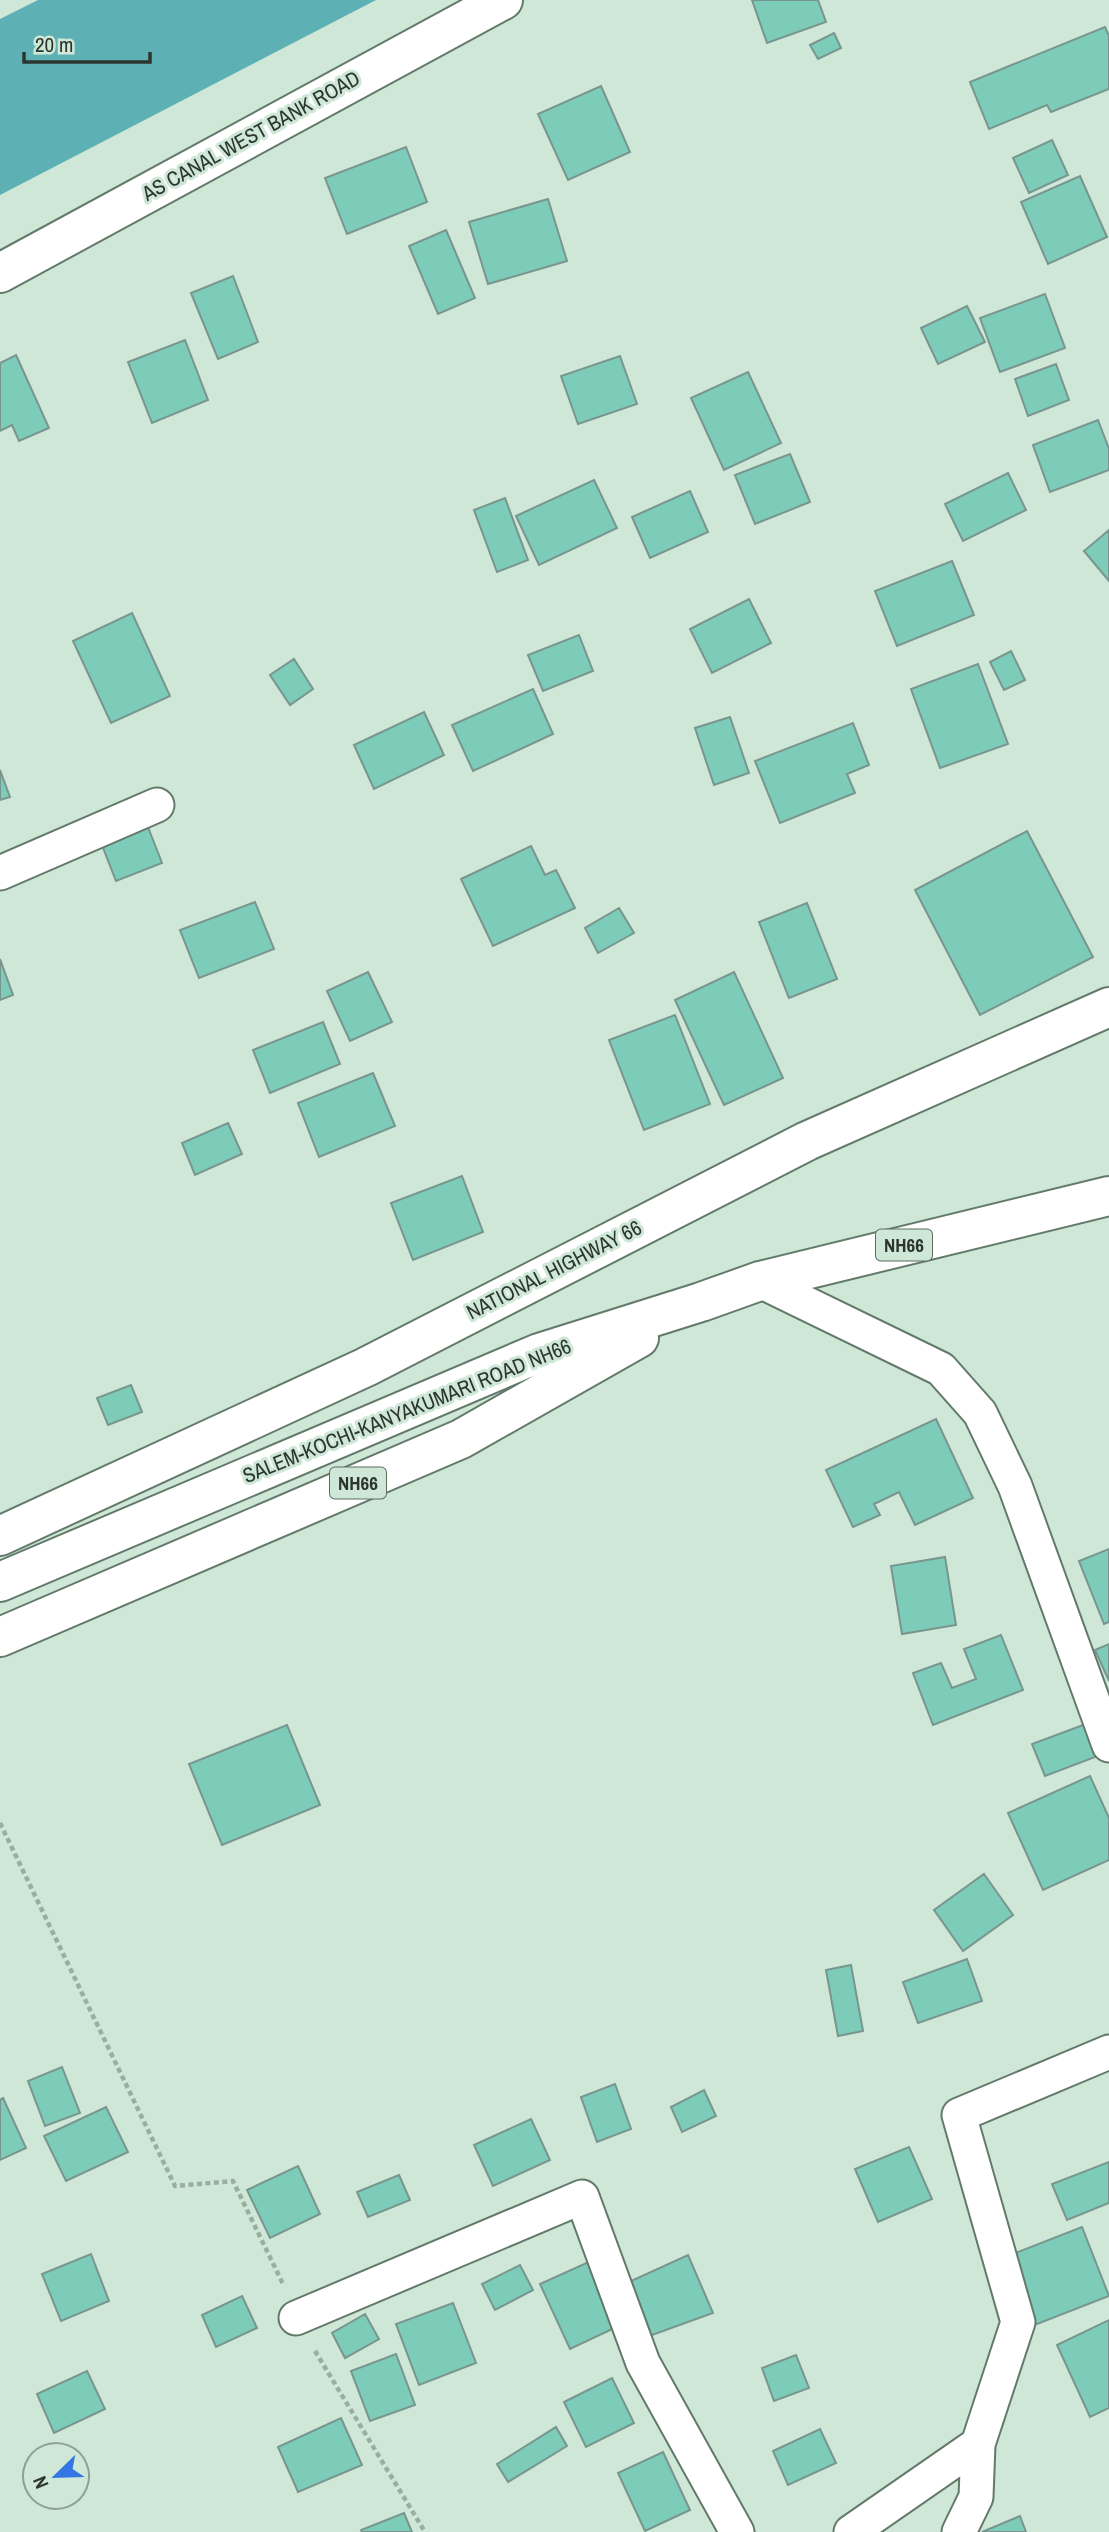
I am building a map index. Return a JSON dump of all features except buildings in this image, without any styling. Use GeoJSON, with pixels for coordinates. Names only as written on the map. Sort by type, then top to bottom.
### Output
{"type":"FeatureCollection","features":[{"type":"Feature","properties":{"kind":"main road","name":"AS CANAL WEST BANK ROAD"},"geometry":{"type":"LineString","coordinates":[[0,273],[503,0]]}},
{"type":"Feature","properties":{"kind":"main road","name":"NATIONAL HIGHWAY 66"},"geometry":{"type":"LineString","coordinates":[[0,1536],[366,1367],[807,1141],[1109,1007]]}},
{"type":"Feature","properties":{"kind":"main road","name":"SALEM-KOCHI-KANYAKUMARI ROAD NH66"},"geometry":{"type":"LineString","coordinates":[[0,1582],[539,1353],[702,1303],[760,1280],[1109,1196]]}},
{"type":"Feature","properties":{"kind":"main road","name":"NH66"},"geometry":{"type":"LineString","coordinates":[[0,1637],[461,1439],[702,1303]]}},
{"type":"Feature","properties":{"kind":"street"},"geometry":{"type":"LineString","coordinates":[[0,873],[157,805]]}},
{"type":"Feature","properties":{"kind":"street"},"geometry":{"type":"LineString","coordinates":[[760,1280],[941,1369],[980,1413],[1015,1486],[1109,1745]]}},
{"type":"Feature","properties":{"kind":"street"},"geometry":{"type":"LineString","coordinates":[[959,2532],[976,2497],[978,2444],[1018,2322],[959,2115],[1109,2052]]}},
{"type":"Feature","properties":{"kind":"street"},"geometry":{"type":"LineString","coordinates":[[296,2318],[582,2197],[643,2363],[737,2532]]}},
{"type":"Feature","properties":{"kind":"street"},"geometry":{"type":"LineString","coordinates":[[851,2532],[978,2444]]}},
{"type":"Feature","properties":{"kind":"path"},"geometry":{"type":"LineString","coordinates":[[0,1823],[175,2186],[233,2180],[296,2318],[425,2532]]}},
{"type":"Feature","properties":{"kind":"water"},"geometry":{"type":"Polygon","coordinates":[[[38,0],[376,0],[0,195],[0,19],[38,0]]]}}]}
